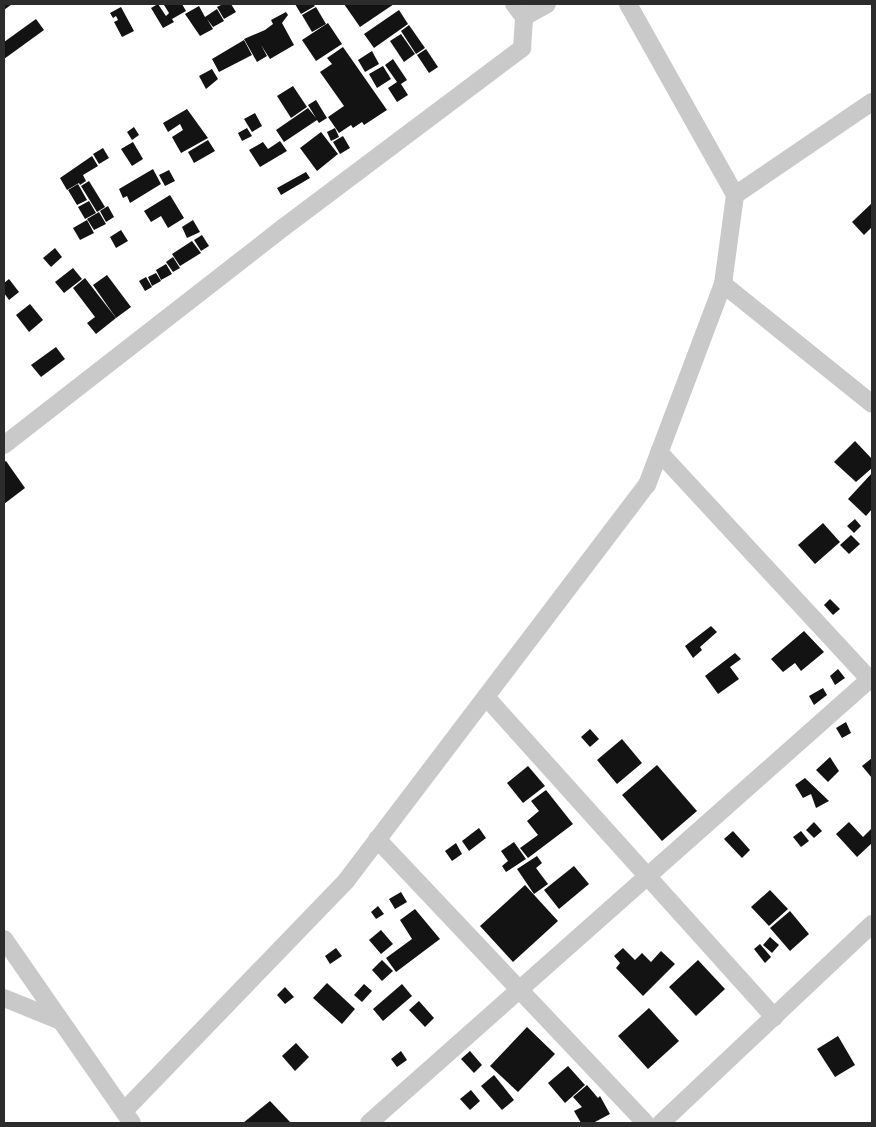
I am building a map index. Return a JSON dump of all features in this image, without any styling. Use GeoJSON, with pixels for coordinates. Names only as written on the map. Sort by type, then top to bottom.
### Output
{"type":"FeatureCollection","features":[{"type":"Feature","properties":{"kind":"street"},"geometry":{"type":"LineString","coordinates":[[4,445],[284,227],[522,48],[519,10],[547,4]]}},
{"type":"Feature","properties":{"kind":"street"},"geometry":{"type":"LineString","coordinates":[[4,939],[128,1117],[346,881],[647,485],[723,284],[735,195],[628,4]]}},
{"type":"Feature","properties":{"kind":"street"},"geometry":{"type":"LineString","coordinates":[[735,195],[872,102]]}},
{"type":"Feature","properties":{"kind":"street"},"geometry":{"type":"LineString","coordinates":[[723,284],[872,404]]}},
{"type":"Feature","properties":{"kind":"street"},"geometry":{"type":"LineString","coordinates":[[382,1119],[519,990],[871,681],[659,452]]}},
{"type":"Feature","properties":{"kind":"street"},"geometry":{"type":"LineString","coordinates":[[486,697],[774,1017]]}},
{"type":"Feature","properties":{"kind":"street"},"geometry":{"type":"LineString","coordinates":[[377,839],[646,1123]]}},
{"type":"Feature","properties":{"kind":"street"},"geometry":{"type":"LineString","coordinates":[[660,1123],[872,924]]}},
{"type":"Feature","properties":{"kind":"street"},"geometry":{"type":"LineString","coordinates":[[4,998],[61,1021]]}},
{"type":"Feature","properties":{"kind":"building"},"geometry":{"type":"Polygon","coordinates":[[[4,4],[12,4],[4,10],[4,4]]]}},
{"type":"Feature","properties":{"kind":"building"},"geometry":{"type":"Polygon","coordinates":[[[158,4],[166,16],[169,13],[164,5],[166,4],[182,4],[186,11],[172,19],[174,22],[163,28],[151,8],[158,4]]]}},
{"type":"Feature","properties":{"kind":"building"},"geometry":{"type":"Polygon","coordinates":[[[223,4],[231,4],[236,12],[224,19],[217,7],[223,4]]]}},
{"type":"Feature","properties":{"kind":"building"},"geometry":{"type":"Polygon","coordinates":[[[295,4],[313,4],[315,6],[301,14],[295,4]]]}},
{"type":"Feature","properties":{"kind":"building"},"geometry":{"type":"Polygon","coordinates":[[[344,4],[394,4],[360,27],[344,4]]]}},
{"type":"Feature","properties":{"kind":"building"},"geometry":{"type":"Polygon","coordinates":[[[199,6],[205,17],[217,9],[224,21],[213,27],[207,19],[213,29],[200,36],[185,14],[199,6]]]}},
{"type":"Feature","properties":{"kind":"building"},"geometry":{"type":"Polygon","coordinates":[[[121,7],[134,31],[122,37],[114,22],[118,20],[116,16],[113,18],[110,13],[121,7]]]}},
{"type":"Feature","properties":{"kind":"building"},"geometry":{"type":"Polygon","coordinates":[[[316,7],[326,24],[312,32],[302,15],[316,7]]]}},
{"type":"Feature","properties":{"kind":"building"},"geometry":{"type":"Polygon","coordinates":[[[399,10],[408,24],[374,48],[364,34],[399,10]]]}},
{"type":"Feature","properties":{"kind":"building"},"geometry":{"type":"Polygon","coordinates":[[[286,12],[288,15],[282,23],[294,45],[270,59],[261,45],[267,56],[257,62],[244,39],[265,30],[273,24],[271,20],[286,12]]]}},
{"type":"Feature","properties":{"kind":"building"},"geometry":{"type":"Polygon","coordinates":[[[36,19],[44,30],[4,59],[4,42],[36,19]]]}},
{"type":"Feature","properties":{"kind":"building"},"geometry":{"type":"Polygon","coordinates":[[[328,23],[342,44],[316,61],[302,40],[328,23]]]}},
{"type":"Feature","properties":{"kind":"building"},"geometry":{"type":"Polygon","coordinates":[[[409,25],[425,48],[416,54],[401,31],[409,25]]]}},
{"type":"Feature","properties":{"kind":"building"},"geometry":{"type":"Polygon","coordinates":[[[401,34],[415,54],[404,62],[390,41],[401,34]]]}},
{"type":"Feature","properties":{"kind":"building"},"geometry":{"type":"Polygon","coordinates":[[[244,40],[252,55],[219,72],[212,59],[244,40]]]}},
{"type":"Feature","properties":{"kind":"building"},"geometry":{"type":"Polygon","coordinates":[[[343,47],[387,110],[364,125],[362,122],[353,128],[351,125],[339,133],[328,117],[344,106],[320,72],[332,64],[327,58],[343,47]]]}},
{"type":"Feature","properties":{"kind":"building"},"geometry":{"type":"Polygon","coordinates":[[[426,49],[438,67],[429,73],[417,55],[426,49]]]}},
{"type":"Feature","properties":{"kind":"building"},"geometry":{"type":"Polygon","coordinates":[[[372,51],[379,64],[365,72],[358,60],[372,51]]]}},
{"type":"Feature","properties":{"kind":"building"},"geometry":{"type":"Polygon","coordinates":[[[393,59],[407,80],[401,84],[408,95],[397,102],[388,88],[397,82],[385,65],[393,59]]]}},
{"type":"Feature","properties":{"kind":"building"},"geometry":{"type":"Polygon","coordinates":[[[383,66],[391,79],[377,88],[369,74],[383,66]]]}},
{"type":"Feature","properties":{"kind":"building"},"geometry":{"type":"Polygon","coordinates":[[[212,69],[218,79],[206,89],[199,76],[212,69]]]}},
{"type":"Feature","properties":{"kind":"building"},"geometry":{"type":"Polygon","coordinates":[[[293,86],[307,107],[291,118],[277,96],[293,86]]]}},
{"type":"Feature","properties":{"kind":"building"},"geometry":{"type":"Polygon","coordinates":[[[316,100],[327,118],[319,123],[317,120],[284,142],[276,130],[308,108],[316,118],[308,105],[316,100]]]}},
{"type":"Feature","properties":{"kind":"building"},"geometry":{"type":"Polygon","coordinates":[[[187,109],[208,138],[181,153],[172,137],[183,130],[180,124],[168,132],[163,123],[187,109]]]}},
{"type":"Feature","properties":{"kind":"building"},"geometry":{"type":"Polygon","coordinates":[[[255,113],[262,126],[252,132],[244,119],[255,113]]]}},
{"type":"Feature","properties":{"kind":"building"},"geometry":{"type":"Polygon","coordinates":[[[134,127],[139,135],[132,140],[127,132],[134,127]]]}},
{"type":"Feature","properties":{"kind":"building"},"geometry":{"type":"Polygon","coordinates":[[[247,128],[252,136],[242,141],[238,133],[247,128]]]}},
{"type":"Feature","properties":{"kind":"building"},"geometry":{"type":"Polygon","coordinates":[[[335,128],[339,137],[331,141],[327,132],[335,128]]]}},
{"type":"Feature","properties":{"kind":"building"},"geometry":{"type":"Polygon","coordinates":[[[321,132],[338,154],[317,171],[300,148],[321,132]]]}},
{"type":"Feature","properties":{"kind":"building"},"geometry":{"type":"Polygon","coordinates":[[[343,136],[350,148],[340,154],[333,142],[343,136]]]}},
{"type":"Feature","properties":{"kind":"building"},"geometry":{"type":"Polygon","coordinates":[[[208,140],[215,151],[194,163],[188,152],[208,140]]]}},
{"type":"Feature","properties":{"kind":"building"},"geometry":{"type":"Polygon","coordinates":[[[280,141],[287,151],[260,167],[249,150],[263,142],[268,149],[280,141]]]}},
{"type":"Feature","properties":{"kind":"building"},"geometry":{"type":"Polygon","coordinates":[[[133,142],[143,159],[132,166],[121,149],[133,142]]]}},
{"type":"Feature","properties":{"kind":"building"},"geometry":{"type":"Polygon","coordinates":[[[103,148],[109,158],[99,164],[93,154],[103,148]]]}},
{"type":"Feature","properties":{"kind":"building"},"geometry":{"type":"Polygon","coordinates":[[[92,156],[98,166],[83,175],[86,181],[67,190],[60,178],[92,156]]]}},
{"type":"Feature","properties":{"kind":"building"},"geometry":{"type":"Polygon","coordinates":[[[153,169],[161,184],[130,203],[127,196],[123,198],[119,189],[153,169]]]}},
{"type":"Feature","properties":{"kind":"building"},"geometry":{"type":"Polygon","coordinates":[[[169,170],[175,181],[165,186],[159,175],[169,170]]]}},
{"type":"Feature","properties":{"kind":"building"},"geometry":{"type":"Polygon","coordinates":[[[306,172],[310,178],[281,195],[277,188],[306,172]]]}},
{"type":"Feature","properties":{"kind":"building"},"geometry":{"type":"Polygon","coordinates":[[[89,181],[105,207],[97,212],[81,186],[89,181]]]}},
{"type":"Feature","properties":{"kind":"building"},"geometry":{"type":"Polygon","coordinates":[[[78,184],[87,200],[77,205],[68,190],[78,184]]]}},
{"type":"Feature","properties":{"kind":"building"},"geometry":{"type":"Polygon","coordinates":[[[170,195],[184,218],[168,228],[161,216],[151,222],[144,211],[170,195]]]}},
{"type":"Feature","properties":{"kind":"building"},"geometry":{"type":"Polygon","coordinates":[[[89,201],[96,213],[85,219],[78,207],[89,201]]]}},
{"type":"Feature","properties":{"kind":"building"},"geometry":{"type":"Polygon","coordinates":[[[872,203],[872,227],[864,235],[852,222],[872,203]]]}},
{"type":"Feature","properties":{"kind":"building"},"geometry":{"type":"Polygon","coordinates":[[[108,206],[114,217],[106,222],[100,211],[108,206]]]}},
{"type":"Feature","properties":{"kind":"building"},"geometry":{"type":"Polygon","coordinates":[[[99,212],[106,224],[94,230],[87,219],[99,212]]]}},
{"type":"Feature","properties":{"kind":"building"},"geometry":{"type":"Polygon","coordinates":[[[87,220],[94,233],[80,240],[73,228],[87,220]]]}},
{"type":"Feature","properties":{"kind":"building"},"geometry":{"type":"Polygon","coordinates":[[[193,220],[200,232],[187,238],[182,227],[193,220]]]}},
{"type":"Feature","properties":{"kind":"building"},"geometry":{"type":"Polygon","coordinates":[[[121,230],[128,241],[116,248],[110,237],[121,230]]]}},
{"type":"Feature","properties":{"kind":"building"},"geometry":{"type":"Polygon","coordinates":[[[202,235],[209,246],[201,251],[194,240],[202,235]]]}},
{"type":"Feature","properties":{"kind":"building"},"geometry":{"type":"Polygon","coordinates":[[[192,241],[201,253],[180,266],[172,254],[192,241]]]}},
{"type":"Feature","properties":{"kind":"building"},"geometry":{"type":"Polygon","coordinates":[[[55,248],[62,257],[51,267],[43,258],[55,248]]]}},
{"type":"Feature","properties":{"kind":"building"},"geometry":{"type":"Polygon","coordinates":[[[173,257],[180,268],[173,272],[166,262],[173,257]]]}},
{"type":"Feature","properties":{"kind":"building"},"geometry":{"type":"Polygon","coordinates":[[[166,264],[172,274],[161,280],[156,270],[166,264]]]}},
{"type":"Feature","properties":{"kind":"building"},"geometry":{"type":"Polygon","coordinates":[[[73,268],[82,279],[64,293],[55,282],[73,268]]]}},
{"type":"Feature","properties":{"kind":"building"},"geometry":{"type":"Polygon","coordinates":[[[156,273],[161,281],[152,286],[148,277],[156,273]]]}},
{"type":"Feature","properties":{"kind":"building"},"geometry":{"type":"Polygon","coordinates":[[[107,275],[131,307],[116,318],[93,285],[107,275]]]}},
{"type":"Feature","properties":{"kind":"building"},"geometry":{"type":"Polygon","coordinates":[[[146,277],[152,287],[145,291],[139,281],[146,277]]]}},
{"type":"Feature","properties":{"kind":"building"},"geometry":{"type":"Polygon","coordinates":[[[85,278],[116,318],[96,334],[87,323],[95,317],[73,288],[85,278]]]}},
{"type":"Feature","properties":{"kind":"building"},"geometry":{"type":"Polygon","coordinates":[[[9,279],[19,292],[9,300],[4,293],[4,283],[9,279]]]}},
{"type":"Feature","properties":{"kind":"building"},"geometry":{"type":"Polygon","coordinates":[[[30,304],[43,320],[29,332],[16,315],[30,304]]]}},
{"type":"Feature","properties":{"kind":"building"},"geometry":{"type":"Polygon","coordinates":[[[56,347],[65,359],[41,377],[31,365],[56,347]]]}},
{"type":"Feature","properties":{"kind":"building"},"geometry":{"type":"Polygon","coordinates":[[[855,441],[872,459],[872,468],[856,482],[834,462],[855,441]]]}},
{"type":"Feature","properties":{"kind":"building"},"geometry":{"type":"Polygon","coordinates":[[[6,461],[25,488],[4,504],[4,462],[6,461]]]}},
{"type":"Feature","properties":{"kind":"building"},"geometry":{"type":"Polygon","coordinates":[[[872,473],[872,509],[866,516],[848,499],[872,473]]]}},
{"type":"Feature","properties":{"kind":"building"},"geometry":{"type":"Polygon","coordinates":[[[855,519],[861,526],[854,533],[847,526],[855,519]]]}},
{"type":"Feature","properties":{"kind":"building"},"geometry":{"type":"Polygon","coordinates":[[[823,523],[840,542],[815,564],[798,545],[823,523]]]}},
{"type":"Feature","properties":{"kind":"building"},"geometry":{"type":"Polygon","coordinates":[[[851,535],[860,544],[849,554],[840,545],[851,535]]]}},
{"type":"Feature","properties":{"kind":"building"},"geometry":{"type":"Polygon","coordinates":[[[830,599],[840,609],[833,615],[824,605],[830,599]]]}},
{"type":"Feature","properties":{"kind":"building"},"geometry":{"type":"Polygon","coordinates":[[[711,626],[717,632],[700,647],[702,650],[693,658],[685,646],[711,626]]]}},
{"type":"Feature","properties":{"kind":"building"},"geometry":{"type":"Polygon","coordinates":[[[804,631],[824,652],[801,671],[795,663],[783,672],[771,659],[804,631]]]}},
{"type":"Feature","properties":{"kind":"building"},"geometry":{"type":"Polygon","coordinates":[[[735,653],[741,659],[730,667],[739,679],[718,694],[705,676],[735,653]]]}},
{"type":"Feature","properties":{"kind":"building"},"geometry":{"type":"Polygon","coordinates":[[[838,669],[845,678],[835,685],[830,676],[838,669]]]}},
{"type":"Feature","properties":{"kind":"building"},"geometry":{"type":"Polygon","coordinates":[[[823,688],[827,695],[814,705],[809,696],[823,688]]]}},
{"type":"Feature","properties":{"kind":"building"},"geometry":{"type":"Polygon","coordinates":[[[846,722],[851,733],[842,738],[836,728],[846,722]]]}},
{"type":"Feature","properties":{"kind":"building"},"geometry":{"type":"Polygon","coordinates":[[[590,729],[599,739],[590,747],[581,737],[590,729]]]}},
{"type":"Feature","properties":{"kind":"building"},"geometry":{"type":"Polygon","coordinates":[[[622,739],[642,763],[617,784],[597,760],[622,739]]]}},
{"type":"Feature","properties":{"kind":"building"},"geometry":{"type":"Polygon","coordinates":[[[830,757],[839,771],[828,782],[816,770],[830,757]]]}},
{"type":"Feature","properties":{"kind":"building"},"geometry":{"type":"Polygon","coordinates":[[[872,758],[872,778],[862,766],[872,758]]]}},
{"type":"Feature","properties":{"kind":"building"},"geometry":{"type":"Polygon","coordinates":[[[657,765],[697,811],[662,841],[622,795],[657,765]]]}},
{"type":"Feature","properties":{"kind":"building"},"geometry":{"type":"Polygon","coordinates":[[[528,766],[545,786],[523,803],[507,783],[528,766]]]}},
{"type":"Feature","properties":{"kind":"building"},"geometry":{"type":"Polygon","coordinates":[[[805,778],[829,801],[816,808],[811,794],[803,798],[795,785],[805,778]]]}},
{"type":"Feature","properties":{"kind":"building"},"geometry":{"type":"Polygon","coordinates":[[[546,790],[573,824],[528,858],[520,848],[538,835],[527,821],[539,811],[531,801],[546,790]]]}},
{"type":"Feature","properties":{"kind":"building"},"geometry":{"type":"Polygon","coordinates":[[[814,822],[822,831],[814,838],[806,830],[814,822]]]}},
{"type":"Feature","properties":{"kind":"building"},"geometry":{"type":"Polygon","coordinates":[[[849,822],[863,837],[872,828],[872,843],[857,857],[836,834],[849,822]]]}},
{"type":"Feature","properties":{"kind":"building"},"geometry":{"type":"Polygon","coordinates":[[[479,828],[486,838],[469,851],[462,841],[479,828]]]}},
{"type":"Feature","properties":{"kind":"building"},"geometry":{"type":"Polygon","coordinates":[[[733,831],[750,850],[742,858],[724,839],[733,831]]]}},
{"type":"Feature","properties":{"kind":"building"},"geometry":{"type":"Polygon","coordinates":[[[801,831],[809,841],[801,847],[793,837],[801,831]]]}},
{"type":"Feature","properties":{"kind":"building"},"geometry":{"type":"Polygon","coordinates":[[[514,842],[526,859],[506,872],[502,866],[508,861],[501,851],[514,842]]]}},
{"type":"Feature","properties":{"kind":"building"},"geometry":{"type":"Polygon","coordinates":[[[456,843],[462,854],[452,861],[445,851],[456,843]]]}},
{"type":"Feature","properties":{"kind":"building"},"geometry":{"type":"Polygon","coordinates":[[[537,856],[542,863],[536,868],[548,884],[534,894],[517,869],[537,856]]]}},
{"type":"Feature","properties":{"kind":"building"},"geometry":{"type":"Polygon","coordinates":[[[574,866],[589,884],[559,909],[544,890],[574,866]]]}},
{"type":"Feature","properties":{"kind":"building"},"geometry":{"type":"Polygon","coordinates":[[[525,885],[558,921],[513,962],[480,926],[525,885]]]}},
{"type":"Feature","properties":{"kind":"building"},"geometry":{"type":"Polygon","coordinates":[[[770,890],[788,909],[769,926],[751,907],[770,890]]]}},
{"type":"Feature","properties":{"kind":"building"},"geometry":{"type":"Polygon","coordinates":[[[401,892],[407,902],[395,909],[389,899],[401,892]]]}},
{"type":"Feature","properties":{"kind":"building"},"geometry":{"type":"Polygon","coordinates":[[[378,906],[384,914],[376,919],[371,912],[378,906]]]}},
{"type":"Feature","properties":{"kind":"building"},"geometry":{"type":"Polygon","coordinates":[[[415,909],[440,939],[396,972],[386,958],[412,939],[400,920],[415,909]]]}},
{"type":"Feature","properties":{"kind":"building"},"geometry":{"type":"Polygon","coordinates":[[[790,911],[809,934],[790,951],[770,928],[790,911]]]}},
{"type":"Feature","properties":{"kind":"building"},"geometry":{"type":"Polygon","coordinates":[[[381,930],[393,944],[381,954],[369,940],[381,930]]]}},
{"type":"Feature","properties":{"kind":"building"},"geometry":{"type":"Polygon","coordinates":[[[770,937],[779,945],[772,953],[763,945],[770,937]]]}},
{"type":"Feature","properties":{"kind":"building"},"geometry":{"type":"Polygon","coordinates":[[[760,944],[771,957],[765,963],[754,949],[760,944]]]}},
{"type":"Feature","properties":{"kind":"building"},"geometry":{"type":"Polygon","coordinates":[[[336,948],[342,956],[330,964],[325,956],[336,948]]]}},
{"type":"Feature","properties":{"kind":"building"},"geometry":{"type":"Polygon","coordinates":[[[623,948],[635,960],[642,953],[651,962],[661,951],[675,964],[643,996],[616,968],[620,963],[614,956],[623,948]]]}},
{"type":"Feature","properties":{"kind":"building"},"geometry":{"type":"Polygon","coordinates":[[[382,960],[393,971],[382,981],[372,970],[382,960]]]}},
{"type":"Feature","properties":{"kind":"building"},"geometry":{"type":"Polygon","coordinates":[[[698,960],[725,989],[696,1016],[669,987],[698,960]]]}},
{"type":"Feature","properties":{"kind":"building"},"geometry":{"type":"Polygon","coordinates":[[[327,983],[355,1009],[342,1024],[313,998],[327,983]]]}},
{"type":"Feature","properties":{"kind":"building"},"geometry":{"type":"Polygon","coordinates":[[[364,984],[372,991],[362,1002],[354,995],[364,984]]]}},
{"type":"Feature","properties":{"kind":"building"},"geometry":{"type":"Polygon","coordinates":[[[402,984],[412,996],[383,1021],[373,1009],[402,984]]]}},
{"type":"Feature","properties":{"kind":"building"},"geometry":{"type":"Polygon","coordinates":[[[285,987],[294,997],[285,1004],[277,995],[285,987]]]}},
{"type":"Feature","properties":{"kind":"building"},"geometry":{"type":"Polygon","coordinates":[[[419,1001],[434,1018],[425,1027],[409,1010],[419,1001]]]}},
{"type":"Feature","properties":{"kind":"building"},"geometry":{"type":"Polygon","coordinates":[[[649,1008],[679,1041],[648,1069],[618,1036],[649,1008]]]}},
{"type":"Feature","properties":{"kind":"building"},"geometry":{"type":"Polygon","coordinates":[[[527,1027],[555,1054],[518,1092],[490,1066],[527,1027]]]}},
{"type":"Feature","properties":{"kind":"building"},"geometry":{"type":"Polygon","coordinates":[[[838,1036],[855,1065],[835,1077],[817,1049],[838,1036]]]}},
{"type":"Feature","properties":{"kind":"building"},"geometry":{"type":"Polygon","coordinates":[[[296,1043],[309,1057],[295,1071],[282,1056],[296,1043]]]}},
{"type":"Feature","properties":{"kind":"building"},"geometry":{"type":"Polygon","coordinates":[[[401,1051],[407,1060],[397,1067],[391,1059],[401,1051]]]}},
{"type":"Feature","properties":{"kind":"building"},"geometry":{"type":"Polygon","coordinates":[[[470,1051],[482,1065],[474,1073],[461,1059],[470,1051]]]}},
{"type":"Feature","properties":{"kind":"building"},"geometry":{"type":"Polygon","coordinates":[[[568,1066],[585,1085],[565,1103],[548,1083],[568,1066]]]}},
{"type":"Feature","properties":{"kind":"building"},"geometry":{"type":"Polygon","coordinates":[[[494,1075],[514,1100],[502,1110],[481,1086],[494,1075]]]}},
{"type":"Feature","properties":{"kind":"building"},"geometry":{"type":"Polygon","coordinates":[[[587,1085],[598,1098],[600,1096],[610,1114],[593,1123],[581,1123],[574,1111],[582,1107],[573,1097],[587,1085]]]}},
{"type":"Feature","properties":{"kind":"building"},"geometry":{"type":"Polygon","coordinates":[[[471,1090],[480,1101],[470,1110],[460,1099],[471,1090]]]}},
{"type":"Feature","properties":{"kind":"building"},"geometry":{"type":"Polygon","coordinates":[[[270,1101],[291,1123],[243,1123],[270,1101]]]}}]}
